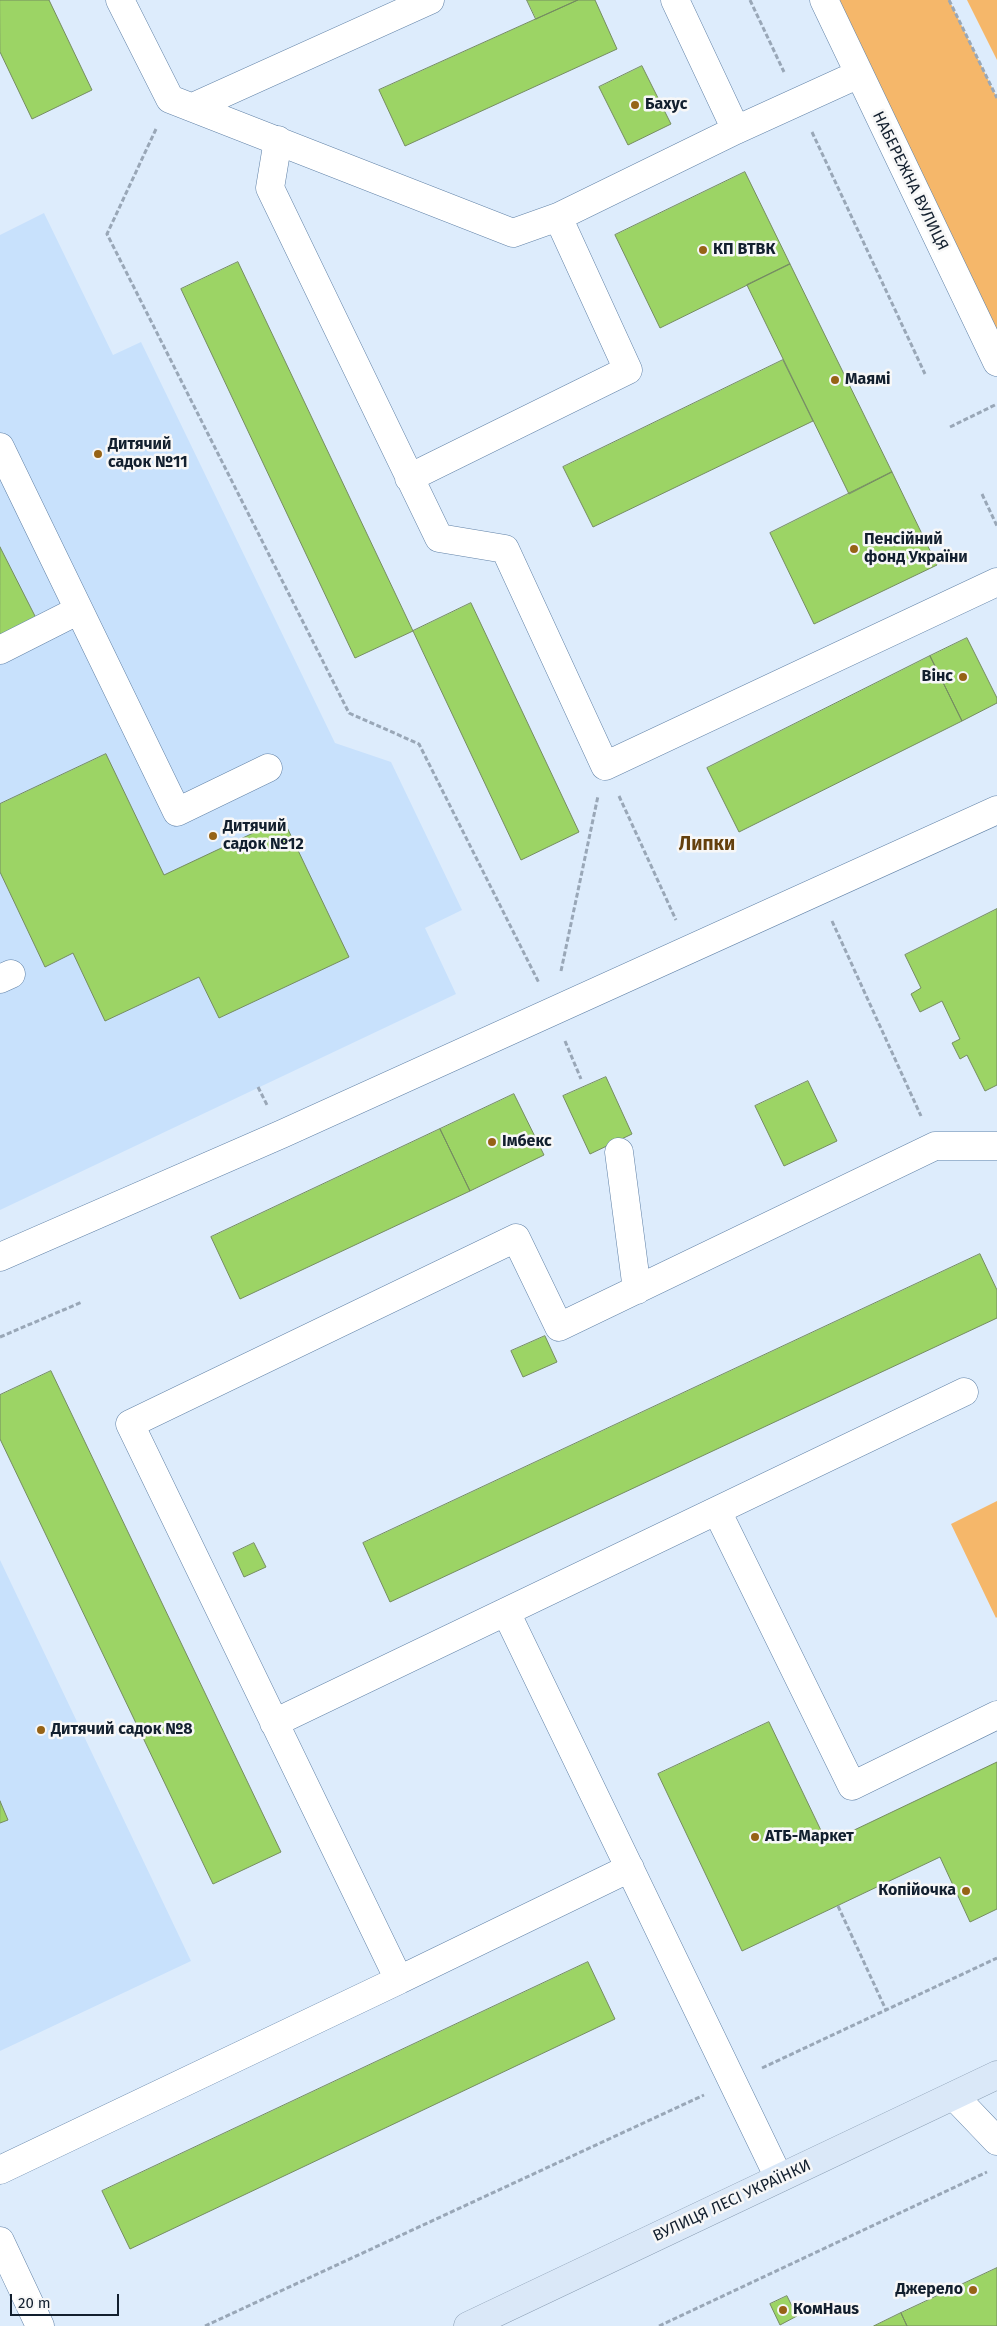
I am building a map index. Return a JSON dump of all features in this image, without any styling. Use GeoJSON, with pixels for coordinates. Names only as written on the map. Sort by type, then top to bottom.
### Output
{"type":"FeatureCollection","features":[{"type":"Feature","properties":{"kind":"main road","name":"ВУЛИЦЯ ЛЕСІ УКРАЇНКИ"},"geometry":{"type":"LineString","coordinates":[[468,2326],[997,2075]]}},
{"type":"Feature","properties":{"kind":"street"},"geometry":{"type":"LineString","coordinates":[[120,0],[182,103],[514,233],[558,218],[736,130],[859,74]]}},
{"type":"Feature","properties":{"kind":"street"},"geometry":{"type":"LineString","coordinates":[[182,103],[430,0]]}},
{"type":"Feature","properties":{"kind":"street"},"geometry":{"type":"LineString","coordinates":[[676,0],[736,130]]}},
{"type":"Feature","properties":{"kind":"street","name":"НАБЕРЕЖНА ВУЛИЦЯ"},"geometry":{"type":"LineString","coordinates":[[824,0],[997,362]]}},
{"type":"Feature","properties":{"kind":"street"},"geometry":{"type":"LineString","coordinates":[[278,140],[270,188],[438,538],[505,549],[604,766],[997,582]]}},
{"type":"Feature","properties":{"kind":"street"},"geometry":{"type":"LineString","coordinates":[[409,478],[628,370],[558,218]]}},
{"type":"Feature","properties":{"kind":"street"},"geometry":{"type":"LineString","coordinates":[[0,448],[178,812],[268,768]]}},
{"type":"Feature","properties":{"kind":"street"},"geometry":{"type":"LineString","coordinates":[[0,650],[79,610]]}},
{"type":"Feature","properties":{"kind":"street"},"geometry":{"type":"LineString","coordinates":[[0,1257],[282,1134],[997,810]]}},
{"type":"Feature","properties":{"kind":"street"},"geometry":{"type":"LineString","coordinates":[[399,1980],[130,1424],[516,1238],[559,1327],[935,1146],[997,1146]]}},
{"type":"Feature","properties":{"kind":"street"},"geometry":{"type":"LineString","coordinates":[[619,1152],[637,1290]]}},
{"type":"Feature","properties":{"kind":"street"},"geometry":{"type":"LineString","coordinates":[[274,1723],[964,1392]]}},
{"type":"Feature","properties":{"kind":"street"},"geometry":{"type":"LineString","coordinates":[[717,1511],[852,1786],[997,1715]]}},
{"type":"Feature","properties":{"kind":"street"},"geometry":{"type":"LineString","coordinates":[[506,1612],[779,2178]]}},
{"type":"Feature","properties":{"kind":"street"},"geometry":{"type":"LineString","coordinates":[[0,2170],[630,1868]]}},
{"type":"Feature","properties":{"kind":"street"},"geometry":{"type":"LineString","coordinates":[[954,2096],[997,2142]]}},
{"type":"Feature","properties":{"kind":"street"},"geometry":{"type":"LineString","coordinates":[[0,2242],[40,2326]]}},
{"type":"Feature","properties":{"kind":"path"},"geometry":{"type":"LineString","coordinates":[[750,0],[925,374]]}},
{"type":"Feature","properties":{"kind":"path"},"geometry":{"type":"LineString","coordinates":[[949,0],[997,98]]}},
{"type":"Feature","properties":{"kind":"path"},"geometry":{"type":"LineString","coordinates":[[182,103],[107,234],[349,713],[419,744],[553,1011],[582,1079]]}},
{"type":"Feature","properties":{"kind":"path"},"geometry":{"type":"LineString","coordinates":[[950,427],[997,404]]}},
{"type":"Feature","properties":{"kind":"path"},"geometry":{"type":"LineString","coordinates":[[982,494],[997,526]]}},
{"type":"Feature","properties":{"kind":"path"},"geometry":{"type":"LineString","coordinates":[[553,1011],[604,766]]}},
{"type":"Feature","properties":{"kind":"path"},"geometry":{"type":"LineString","coordinates":[[604,766],[690,949]]}},
{"type":"Feature","properties":{"kind":"path"},"geometry":{"type":"LineString","coordinates":[[818,891],[935,1146]]}},
{"type":"Feature","properties":{"kind":"path"},"geometry":{"type":"LineString","coordinates":[[0,1337],[82,1302]]}},
{"type":"Feature","properties":{"kind":"path"},"geometry":{"type":"LineString","coordinates":[[838,1906],[886,2010]]}},
{"type":"Feature","properties":{"kind":"path"},"geometry":{"type":"LineString","coordinates":[[205,2326],[997,1958]]}},
{"type":"Feature","properties":{"kind":"path"},"geometry":{"type":"LineString","coordinates":[[659,2326],[989,2171]]}},
{"type":"Feature","properties":{"kind":"shaded area"},"geometry":{"type":"Polygon","coordinates":[[[824,0],[949,0],[997,98],[997,362],[824,0]]]}},
{"type":"Feature","properties":{"kind":"shaded area"},"geometry":{"type":"Polygon","coordinates":[[[967,0],[997,0],[997,60],[967,0]]]}},
{"type":"Feature","properties":{"kind":"shaded area","name":"Дитячий садок №12"},"geometry":{"type":"Polygon","coordinates":[[[44,213],[113,355],[141,342],[335,743],[391,762],[462,910],[425,928],[456,994],[0,1210],[0,235],[44,213]]]}},
{"type":"Feature","properties":{"kind":"shaded area"},"geometry":{"type":"Polygon","coordinates":[[[997,1501],[997,1617],[996,1618],[951,1524],[997,1501]]]}},
{"type":"Feature","properties":{"kind":"shaded area","name":"Дитячий садок №8"},"geometry":{"type":"Polygon","coordinates":[[[0,1560],[191,1961],[0,2051],[0,1560]]]}},
{"type":"Feature","properties":{"kind":"building"},"geometry":{"type":"Polygon","coordinates":[[[0,0],[49,0],[92,90],[32,119],[0,52],[0,0]]]}},
{"type":"Feature","properties":{"kind":"building"},"geometry":{"type":"Polygon","coordinates":[[[527,0],[578,0],[536,19],[527,0]]]}},
{"type":"Feature","properties":{"kind":"building"},"geometry":{"type":"Polygon","coordinates":[[[578,0],[595,0],[617,49],[405,146],[379,90],[578,0]]]}},
{"type":"Feature","properties":{"kind":"building","name":"Бахус"},"geometry":{"type":"Polygon","coordinates":[[[642,66],[671,124],[628,145],[599,87],[642,66]]]}},
{"type":"Feature","properties":{"kind":"building","name":"КП ВТВК"},"geometry":{"type":"Polygon","coordinates":[[[745,172],[790,264],[660,328],[615,235],[745,172]]]}},
{"type":"Feature","properties":{"kind":"building"},"geometry":{"type":"Polygon","coordinates":[[[238,262],[413,631],[355,658],[181,289],[238,262]]]}},
{"type":"Feature","properties":{"kind":"building"},"geometry":{"type":"Polygon","coordinates":[[[790,264],[892,472],[849,494],[747,285],[790,264]]]}},
{"type":"Feature","properties":{"kind":"building"},"geometry":{"type":"Polygon","coordinates":[[[783,360],[813,421],[593,527],[563,467],[783,360]]]}},
{"type":"Feature","properties":{"kind":"building","name":"Пенсійний фонд України"},"geometry":{"type":"Polygon","coordinates":[[[892,472],[937,565],[814,624],[770,533],[892,472]]]}},
{"type":"Feature","properties":{"kind":"building"},"geometry":{"type":"Polygon","coordinates":[[[0,547],[37,620],[0,639],[0,547]]]}},
{"type":"Feature","properties":{"kind":"building"},"geometry":{"type":"Polygon","coordinates":[[[471,603],[579,832],[521,860],[413,631],[471,603]]]}},
{"type":"Feature","properties":{"kind":"building","name":"Вінс"},"geometry":{"type":"Polygon","coordinates":[[[967,638],[997,698],[997,703],[962,721],[930,656],[967,638]]]}},
{"type":"Feature","properties":{"kind":"building"},"geometry":{"type":"Polygon","coordinates":[[[930,656],[962,721],[739,832],[707,768],[930,656]]]}},
{"type":"Feature","properties":{"kind":"building"},"geometry":{"type":"Polygon","coordinates":[[[106,754],[164,875],[283,819],[349,957],[219,1018],[199,977],[105,1021],[73,953],[45,967],[0,872],[0,804],[106,754]]]}},
{"type":"Feature","properties":{"kind":"building"},"geometry":{"type":"Polygon","coordinates":[[[997,909],[997,1085],[985,1091],[967,1055],[960,1059],[952,1043],[960,1039],[942,1001],[920,1012],[911,994],[921,988],[905,955],[997,909]]]}},
{"type":"Feature","properties":{"kind":"building"},"geometry":{"type":"Polygon","coordinates":[[[606,1077],[632,1134],[590,1154],[563,1096],[606,1077]]]}},
{"type":"Feature","properties":{"kind":"building"},"geometry":{"type":"Polygon","coordinates":[[[808,1081],[837,1141],[784,1166],[755,1106],[808,1081]]]}},
{"type":"Feature","properties":{"kind":"building","name":"Імбекс"},"geometry":{"type":"Polygon","coordinates":[[[514,1094],[544,1155],[470,1191],[440,1129],[514,1094]]]}},
{"type":"Feature","properties":{"kind":"building"},"geometry":{"type":"Polygon","coordinates":[[[440,1129],[470,1191],[240,1299],[211,1237],[440,1129]]]}},
{"type":"Feature","properties":{"kind":"building"},"geometry":{"type":"Polygon","coordinates":[[[980,1254],[997,1290],[997,1318],[390,1602],[363,1543],[980,1254]]]}},
{"type":"Feature","properties":{"kind":"building"},"geometry":{"type":"Polygon","coordinates":[[[545,1336],[557,1362],[523,1377],[511,1351],[545,1336]]]}},
{"type":"Feature","properties":{"kind":"building"},"geometry":{"type":"Polygon","coordinates":[[[51,1371],[281,1852],[213,1884],[0,1439],[0,1395],[51,1371]]]}},
{"type":"Feature","properties":{"kind":"building"},"geometry":{"type":"Polygon","coordinates":[[[254,1543],[266,1567],[244,1577],[233,1553],[254,1543]]]}},
{"type":"Feature","properties":{"kind":"building"},"geometry":{"type":"Polygon","coordinates":[[[769,1722],[827,1843],[997,1762],[997,1909],[970,1922],[940,1857],[742,1951],[658,1774],[769,1722]]]}},
{"type":"Feature","properties":{"kind":"building"},"geometry":{"type":"Polygon","coordinates":[[[0,1801],[8,1820],[0,1823],[0,1801]]]}},
{"type":"Feature","properties":{"kind":"building"},"geometry":{"type":"Polygon","coordinates":[[[588,1962],[615,2019],[130,2249],[102,2191],[588,1962]]]}},
{"type":"Feature","properties":{"kind":"building","name":"Джерело"},"geometry":{"type":"Polygon","coordinates":[[[997,2268],[997,2326],[907,2326],[901,2313],[997,2268]]]}},
{"type":"Feature","properties":{"kind":"building","name":"КомHaus"},"geometry":{"type":"Polygon","coordinates":[[[787,2296],[797,2316],[780,2325],[770,2304],[787,2296]]]}},
{"type":"Feature","properties":{"kind":"building"},"geometry":{"type":"Polygon","coordinates":[[[901,2313],[907,2326],[874,2326],[901,2313]]]}},
{"type":"Feature","properties":{"kind":"place","name":"Бахус"},"geometry":{"type":"Point","coordinates":[635,105]}},
{"type":"Feature","properties":{"kind":"place","name":"КП ВТВК"},"geometry":{"type":"Point","coordinates":[703,250]}},
{"type":"Feature","properties":{"kind":"place","name":"Маямі"},"geometry":{"type":"Point","coordinates":[835,380]}},
{"type":"Feature","properties":{"kind":"place","name":"Дитячий садок №11"},"geometry":{"type":"Point","coordinates":[98,454]}},
{"type":"Feature","properties":{"kind":"place","name":"Пенсійний фонд України"},"geometry":{"type":"Point","coordinates":[854,549]}},
{"type":"Feature","properties":{"kind":"place","name":"Вінс"},"geometry":{"type":"Point","coordinates":[963,677]}},
{"type":"Feature","properties":{"kind":"place","name":"Дитячий садок №12"},"geometry":{"type":"Point","coordinates":[213,836]}},
{"type":"Feature","properties":{"kind":"place","name":"Імбекс"},"geometry":{"type":"Point","coordinates":[492,1142]}},
{"type":"Feature","properties":{"kind":"place","name":"Дитячий садок №8"},"geometry":{"type":"Point","coordinates":[41,1730]}},
{"type":"Feature","properties":{"kind":"place","name":"АТБ-Маркет"},"geometry":{"type":"Point","coordinates":[755,1837]}},
{"type":"Feature","properties":{"kind":"place","name":"Копійочка"},"geometry":{"type":"Point","coordinates":[966,1891]}},
{"type":"Feature","properties":{"kind":"place","name":"Джерело"},"geometry":{"type":"Point","coordinates":[973,2290]}},
{"type":"Feature","properties":{"kind":"place","name":"КомHaus"},"geometry":{"type":"Point","coordinates":[783,2310]}},
{"type":"Feature","properties":{"kind":"district","name":"Липки"},"geometry":{"type":"Point","coordinates":[707,845]}}]}
